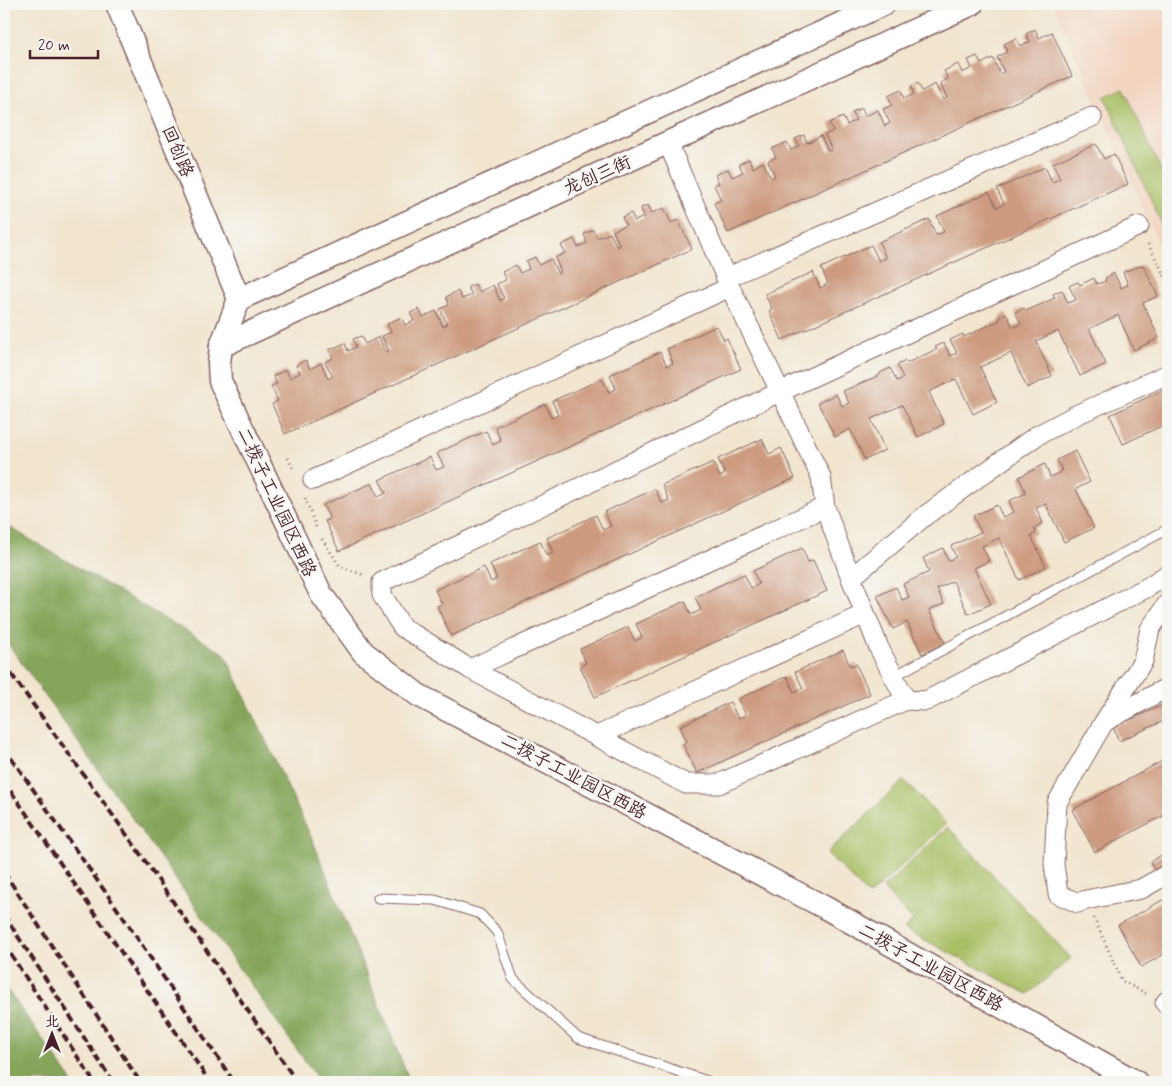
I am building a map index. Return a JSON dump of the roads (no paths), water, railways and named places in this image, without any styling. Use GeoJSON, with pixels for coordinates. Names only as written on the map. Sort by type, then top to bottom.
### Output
{"type":"FeatureCollection","features":[{"type":"Feature","properties":{"kind":"street","name":"回创路"},"geometry":{"type":"LineString","coordinates":[[117,4],[239,299]]}},
{"type":"Feature","properties":{"kind":"street","name":"龙创三街"},"geometry":{"type":"LineString","coordinates":[[239,299],[884,4]]}},
{"type":"Feature","properties":{"kind":"street","name":"龙创三街"},"geometry":{"type":"LineString","coordinates":[[221,346],[972,4]]}},
{"type":"Feature","properties":{"kind":"street"},"geometry":{"type":"LineString","coordinates":[[308,488],[728,282],[1092,117]]}},
{"type":"Feature","properties":{"kind":"street"},"geometry":{"type":"LineString","coordinates":[[668,143],[728,282],[821,477],[825,507],[851,578],[879,648],[906,700]]}},
{"type":"Feature","properties":{"kind":"street"},"geometry":{"type":"LineString","coordinates":[[1139,226],[781,392],[382,582],[382,595],[402,627],[470,669],[686,784],[719,784],[906,700],[926,701],[1148,587],[1168,574]]}},
{"type":"Feature","properties":{"kind":"street","name":"二拨子工业园区西路"},"geometry":{"type":"LineString","coordinates":[[239,299],[221,346],[219,363],[220,381],[321,594],[363,652],[418,695],[824,907],[1136,1082]]}},
{"type":"Feature","properties":{"kind":"street"},"geometry":{"type":"LineString","coordinates":[[851,578],[926,514],[1036,436],[1076,415],[1168,374]]}},
{"type":"Feature","properties":{"kind":"street"},"geometry":{"type":"LineString","coordinates":[[470,669],[825,507]]}},
{"type":"Feature","properties":{"kind":"street"},"geometry":{"type":"LineString","coordinates":[[1168,603],[1150,629],[1144,661],[1104,722],[1057,804],[1054,864],[1058,894],[1078,903],[1141,889],[1168,874]]}},
{"type":"Feature","properties":{"kind":"street"},"geometry":{"type":"LineString","coordinates":[[596,736],[865,614]]}},
{"type":"Feature","properties":{"kind":"street"},"geometry":{"type":"LineString","coordinates":[[1104,722],[1168,687]]}},
{"type":"Feature","properties":{"kind":"lane"},"geometry":{"type":"LineString","coordinates":[[894,676],[1168,529]]}},
{"type":"Feature","properties":{"kind":"lane"},"geometry":{"type":"LineString","coordinates":[[378,898],[435,900],[480,914],[497,932],[513,979],[578,1038],[710,1082]]}},
{"type":"Feature","properties":{"kind":"railway"},"geometry":{"type":"LineString","coordinates":[[4,664],[132,842],[297,1082]]}},
{"type":"Feature","properties":{"kind":"railway"},"geometry":{"type":"LineString","coordinates":[[4,748],[123,917],[234,1082]]}},
{"type":"Feature","properties":{"kind":"railway"},"geometry":{"type":"LineString","coordinates":[[4,781],[210,1082]]}},
{"type":"Feature","properties":{"kind":"railway"},"geometry":{"type":"LineString","coordinates":[[4,872],[140,1082]]}},
{"type":"Feature","properties":{"kind":"railway"},"geometry":{"type":"LineString","coordinates":[[4,915],[113,1082]]}},
{"type":"Feature","properties":{"kind":"railway"},"geometry":{"type":"LineString","coordinates":[[4,944],[94,1082]]}}]}
